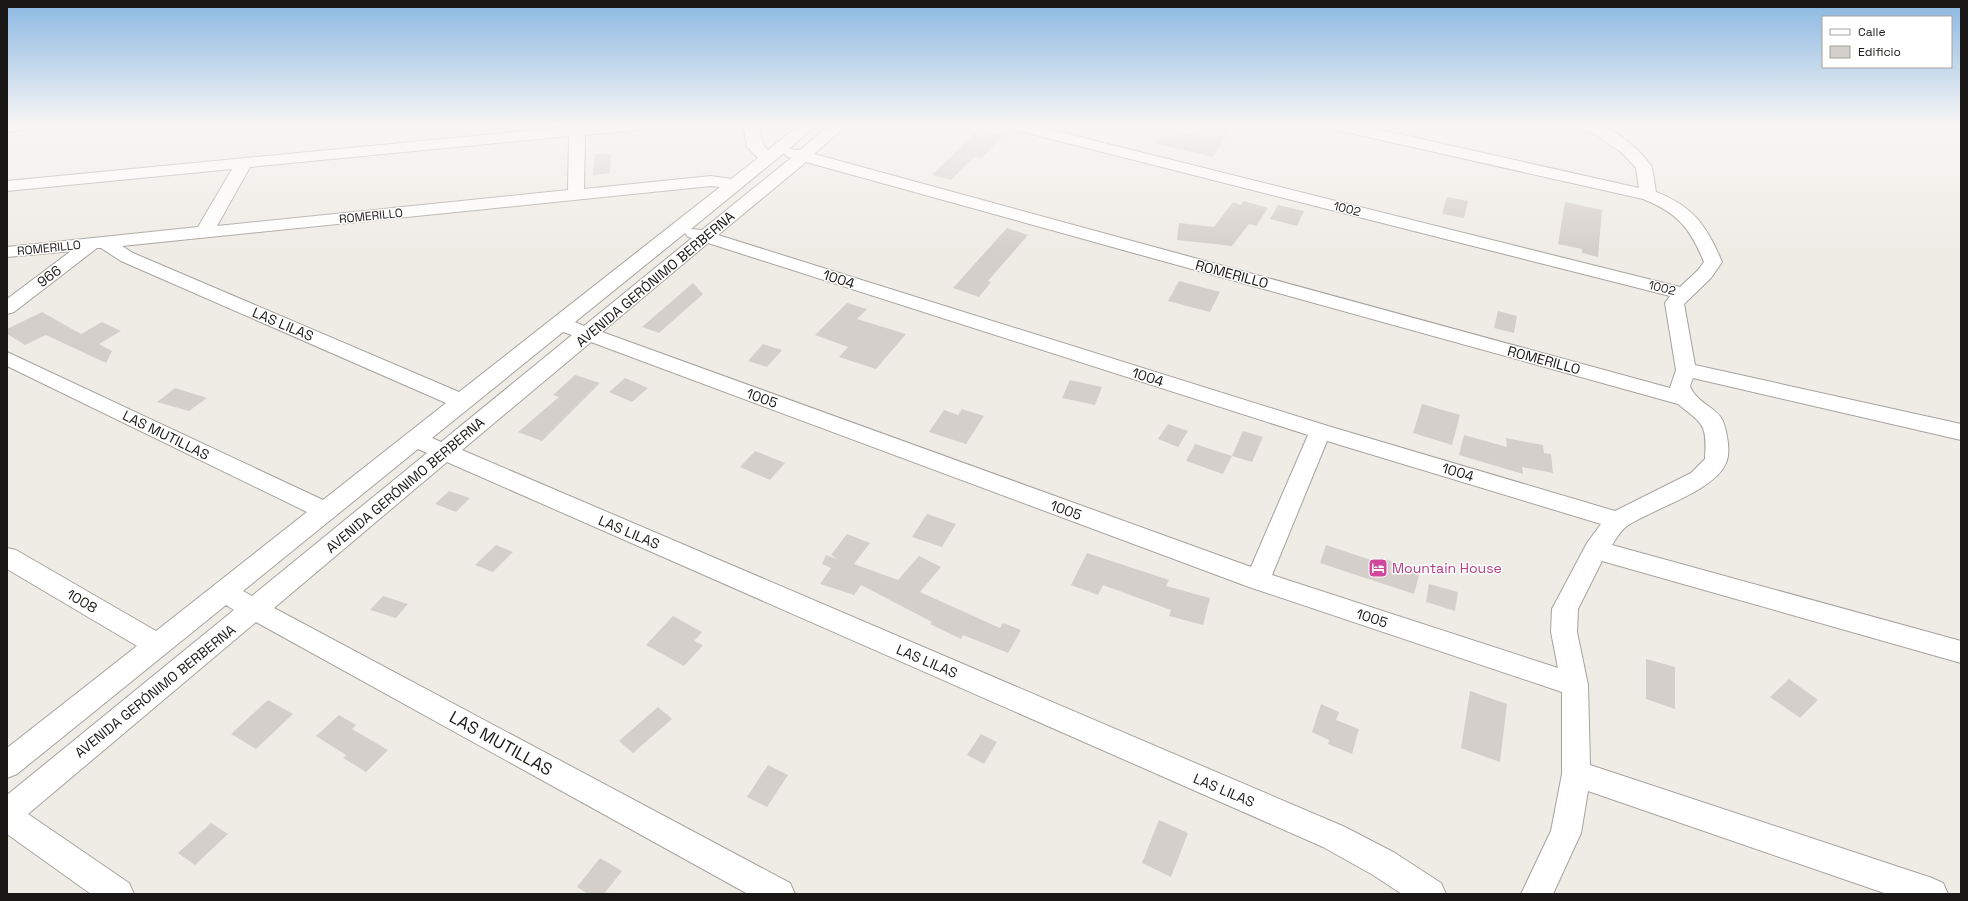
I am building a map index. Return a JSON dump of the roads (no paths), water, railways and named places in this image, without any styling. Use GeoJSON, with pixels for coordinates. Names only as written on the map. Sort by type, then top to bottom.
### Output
{"type":"FeatureCollection","features":[{"type":"Feature","properties":{"kind":"street"},"geometry":{"type":"LineString","coordinates":[[7,186],[202,167]]}},
{"type":"Feature","properties":{"kind":"street"},"geometry":{"type":"LineString","coordinates":[[204,233],[242,167]]}},
{"type":"Feature","properties":{"kind":"street"},"geometry":{"type":"LineString","coordinates":[[576,167],[576,195]]}},
{"type":"Feature","properties":{"kind":"street","name":"AVENIDA GERÓNIMO BERBERNA"},"geometry":{"type":"LineString","coordinates":[[7,765],[417,440],[757,167]]}},
{"type":"Feature","properties":{"kind":"street","name":"AVENIDA GERÓNIMO BERBERNA"},"geometry":{"type":"LineString","coordinates":[[7,813],[790,167]]}},
{"type":"Feature","properties":{"kind":"street","name":"ROMERILLO"},"geometry":{"type":"LineString","coordinates":[[843,167],[1685,399]]}},
{"type":"Feature","properties":{"kind":"street","name":"1002"},"geometry":{"type":"LineString","coordinates":[[1180,167],[1682,293]]}},
{"type":"Feature","properties":{"kind":"street"},"geometry":{"type":"LineString","coordinates":[[1524,167],[1648,195],[1675,207],[1686,215],[1705,243],[1713,262],[1705,276],[1682,293],[1674,303],[1686,370],[1680,386],[1685,399],[1712,421],[1717,440],[1716,462],[1699,479],[1617,520],[1596,550],[1565,609],[1564,632],[1575,685],[1576,774],[1566,833],[1537,894]]}},
{"type":"Feature","properties":{"kind":"street"},"geometry":{"type":"LineString","coordinates":[[1644,167],[1648,195]]}},
{"type":"Feature","properties":{"kind":"street","name":"ROMERILLO"},"geometry":{"type":"LineString","coordinates":[[7,252],[711,181],[736,184]]}},
{"type":"Feature","properties":{"kind":"street","name":"1004"},"geometry":{"type":"LineString","coordinates":[[681,229],[1320,431],[1617,520]]}},
{"type":"Feature","properties":{"kind":"street","name":"966"},"geometry":{"type":"LineString","coordinates":[[7,308],[98,244]]}},
{"type":"Feature","properties":{"kind":"street","name":"LAS LILAS"},"geometry":{"type":"LineString","coordinates":[[98,244],[463,402]]}},
{"type":"Feature","properties":{"kind":"street","name":"1005"},"geometry":{"type":"LineString","coordinates":[[561,324],[1258,580],[1575,685]]}},
{"type":"Feature","properties":{"kind":"street","name":"LAS MUTILLAS"},"geometry":{"type":"LineString","coordinates":[[7,358],[326,511]]}},
{"type":"Feature","properties":{"kind":"street"},"geometry":{"type":"LineString","coordinates":[[1686,370],[1961,432]]}},
{"type":"Feature","properties":{"kind":"street"},"geometry":{"type":"LineString","coordinates":[[1258,580],[1320,431]]}},
{"type":"Feature","properties":{"kind":"street","name":"LAS LILAS"},"geometry":{"type":"LineString","coordinates":[[417,440],[1334,837],[1384,864],[1430,894]]}},
{"type":"Feature","properties":{"kind":"street"},"geometry":{"type":"LineString","coordinates":[[1596,550],[1961,652]]}},
{"type":"Feature","properties":{"kind":"street","name":"1008"},"geometry":{"type":"LineString","coordinates":[[7,557],[157,645]]}},
{"type":"Feature","properties":{"kind":"street","name":"LAS MUTILLAS"},"geometry":{"type":"LineString","coordinates":[[224,592],[779,894]]}},
{"type":"Feature","properties":{"kind":"street"},"geometry":{"type":"LineString","coordinates":[[1576,774],[1932,894]]}},
{"type":"Feature","properties":{"kind":"street"},"geometry":{"type":"LineString","coordinates":[[7,817],[118,894]]}},
{"type":"Feature","properties":{"kind":"place","name":"Mountain House"},"geometry":{"type":"Point","coordinates":[1378,568]}}]}
